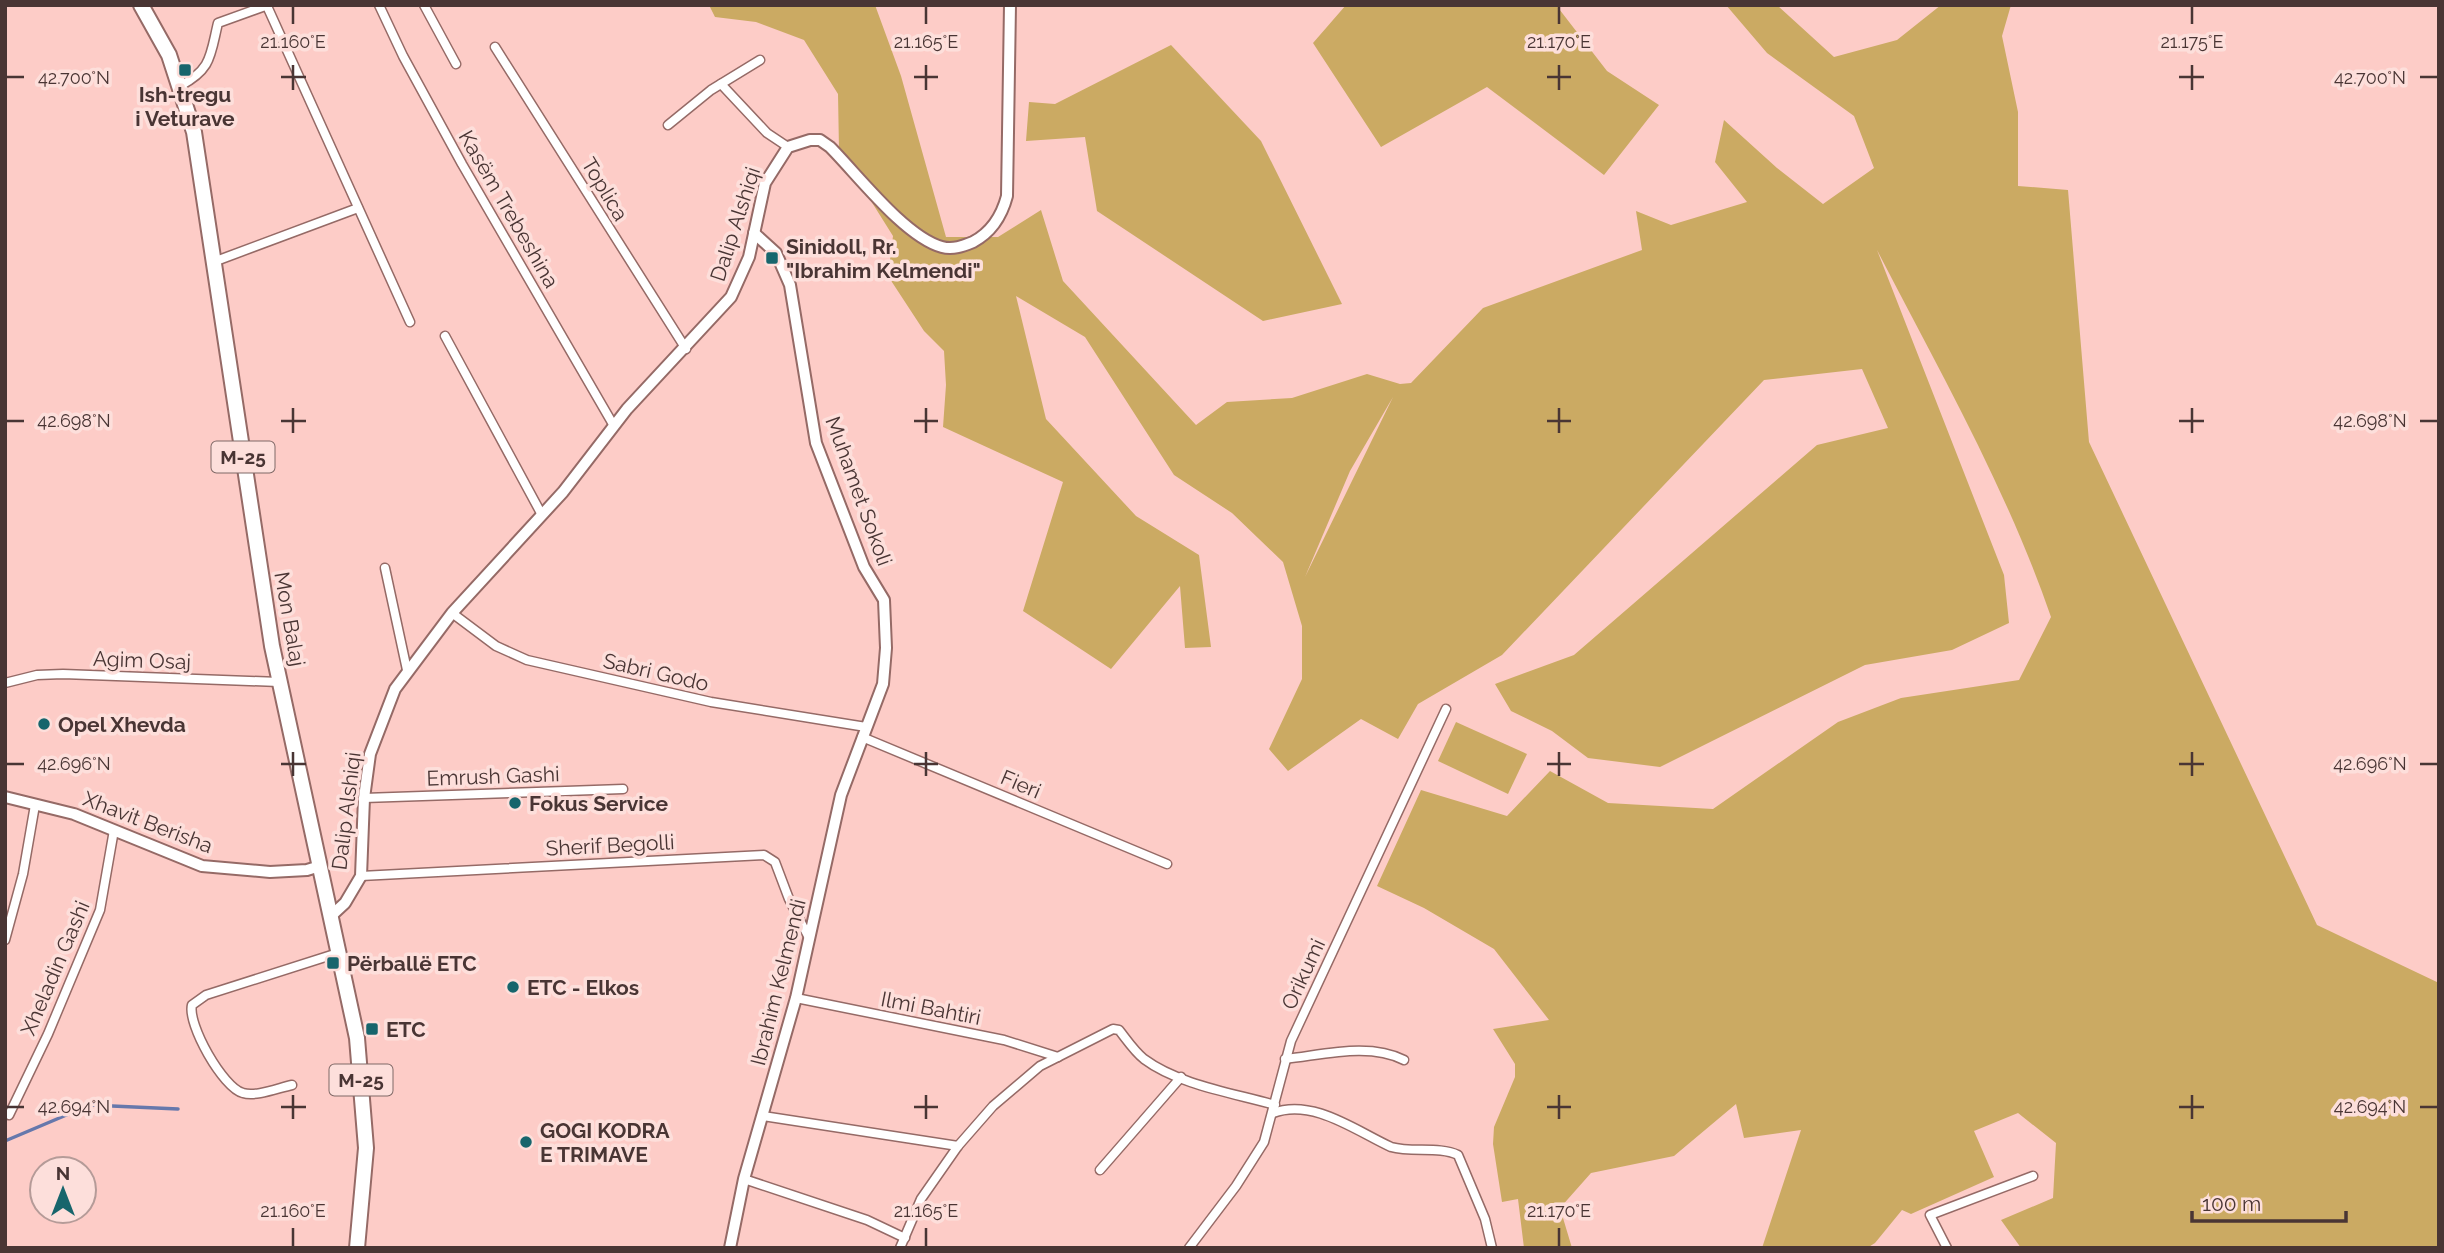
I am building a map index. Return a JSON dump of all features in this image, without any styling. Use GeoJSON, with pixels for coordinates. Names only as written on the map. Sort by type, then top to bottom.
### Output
{"type":"FeatureCollection","features":[{"type":"Feature","properties":{"kind":"main road","name":"Mon Balaj"},"geometry":{"type":"LineString","coordinates":[[141,5],[169,55],[194,132],[279,682],[341,952],[357,1038],[366,1148],[357,1248]]}},
{"type":"Feature","properties":{"kind":"street","name":"Kasëm Trebeshina"},"geometry":{"type":"LineString","coordinates":[[379,5],[450,142],[614,426]]}},
{"type":"Feature","properties":{"kind":"street"},"geometry":{"type":"LineString","coordinates":[[424,5],[456,64]]}},
{"type":"Feature","properties":{"kind":"street"},"geometry":{"type":"LineString","coordinates":[[721,84],[767,133],[788,148],[810,140],[820,140],[831,147],[905,223],[940,247],[954,248],[979,238],[1003,212],[1007,196],[1010,5]]}},
{"type":"Feature","properties":{"kind":"street"},"geometry":{"type":"LineString","coordinates":[[180,86],[193,81],[206,69],[218,23],[267,6],[410,322]]}},
{"type":"Feature","properties":{"kind":"street","name":"Toplica"},"geometry":{"type":"LineString","coordinates":[[495,47],[686,349]]}},
{"type":"Feature","properties":{"kind":"street"},"geometry":{"type":"LineString","coordinates":[[668,125],[721,84],[760,60]]}},
{"type":"Feature","properties":{"kind":"street","name":"Dalip Alshiqi"},"geometry":{"type":"LineString","coordinates":[[332,915],[345,902],[361,876],[364,798],[376,733],[395,689],[452,614],[542,515],[614,426],[731,298],[742,278],[765,183],[788,148]]}},
{"type":"Feature","properties":{"kind":"street"},"geometry":{"type":"LineString","coordinates":[[216,261],[358,208]]}},
{"type":"Feature","properties":{"kind":"street","name":"Muhamet Sokoli"},"geometry":{"type":"LineString","coordinates":[[754,233],[776,253],[784,268],[795,309],[816,443],[864,567],[884,600],[883,684],[864,732]]}},
{"type":"Feature","properties":{"kind":"street"},"geometry":{"type":"LineString","coordinates":[[445,336],[542,515]]}},
{"type":"Feature","properties":{"kind":"street"},"geometry":{"type":"LineString","coordinates":[[385,568],[407,670]]}},
{"type":"Feature","properties":{"kind":"street","name":"Sabri Godo"},"geometry":{"type":"LineString","coordinates":[[452,614],[496,646],[527,660],[711,702],[864,732]]}},
{"type":"Feature","properties":{"kind":"street","name":"Agim Osaj"},"geometry":{"type":"LineString","coordinates":[[5,683],[37,675],[64,674],[279,682]]}},
{"type":"Feature","properties":{"kind":"street","name":"Orikumi"},"geometry":{"type":"LineString","coordinates":[[1189,1248],[1248,1169],[1264,1142],[1286,1059],[1300,1020],[1446,709]]}},
{"type":"Feature","properties":{"kind":"street","name":"Fieri"},"geometry":{"type":"LineString","coordinates":[[864,732],[1167,864]]}},
{"type":"Feature","properties":{"kind":"street","name":"Ibrahim Kelmendi"},"geometry":{"type":"LineString","coordinates":[[730,1248],[744,1179],[796,999],[841,795],[864,732]]}},
{"type":"Feature","properties":{"kind":"street","name":"Emrush Gashi"},"geometry":{"type":"LineString","coordinates":[[364,798],[623,789]]}},
{"type":"Feature","properties":{"kind":"street","name":"Xhavit Berisha"},"geometry":{"type":"LineString","coordinates":[[5,797],[74,814],[202,866],[270,872],[307,870],[320,866]]}},
{"type":"Feature","properties":{"kind":"street"},"geometry":{"type":"LineString","coordinates":[[5,940],[23,874],[35,805]]}},
{"type":"Feature","properties":{"kind":"street","name":"Xheladin Gashi"},"geometry":{"type":"LineString","coordinates":[[9,1115],[64,998],[100,911],[114,830]]}},
{"type":"Feature","properties":{"kind":"street","name":"Sherif Begolli"},"geometry":{"type":"LineString","coordinates":[[361,876],[764,855],[775,862],[789,900],[809,938]]}},
{"type":"Feature","properties":{"kind":"street"},"geometry":{"type":"LineString","coordinates":[[292,1085],[250,1093],[238,1091],[220,1072],[205,1048],[192,1023],[192,1005],[206,995],[341,952]]}},
{"type":"Feature","properties":{"kind":"street","name":"Ilmi Bahtiri"},"geometry":{"type":"LineString","coordinates":[[796,999],[1004,1040],[1058,1057]]}},
{"type":"Feature","properties":{"kind":"street"},"geometry":{"type":"LineString","coordinates":[[900,1248],[921,1199],[958,1146],[1018,1082],[1058,1057],[1113,1029],[1119,1030],[1147,1061],[1181,1077],[1274,1109],[1307,1109],[1405,1151],[1449,1151],[1458,1155],[1485,1219],[1492,1248]]}},
{"type":"Feature","properties":{"kind":"street"},"geometry":{"type":"LineString","coordinates":[[1286,1059],[1370,1050],[1389,1052],[1404,1060]]}},
{"type":"Feature","properties":{"kind":"street"},"geometry":{"type":"LineString","coordinates":[[1100,1170],[1181,1077]]}},
{"type":"Feature","properties":{"kind":"street"},"geometry":{"type":"LineString","coordinates":[[763,1116],[958,1146]]}},
{"type":"Feature","properties":{"kind":"street"},"geometry":{"type":"LineString","coordinates":[[1947,1248],[1930,1215],[2033,1175]]}},
{"type":"Feature","properties":{"kind":"street"},"geometry":{"type":"LineString","coordinates":[[744,1179],[867,1220],[905,1238]]}},
{"type":"Feature","properties":{"kind":"shaded area"},"geometry":{"type":"Polygon","coordinates":[[[709,5],[875,5],[901,76],[946,237],[998,237],[1041,210],[1063,281],[1196,425],[1227,402],[1292,398],[1367,374],[1400,384],[1411,383],[1483,308],[1642,250],[1636,211],[1671,225],[1747,202],[1715,162],[1724,120],[1777,168],[1823,204],[1874,168],[1854,116],[1767,53],[1726,5],[1777,5],[1834,57],[1897,40],[1941,5],[2011,5],[2002,36],[2018,112],[2018,186],[2068,190],[2089,442],[2317,925],[2439,983],[2439,1248],[2021,1248],[2001,1220],[2053,1198],[2056,1143],[2018,1113],[1974,1131],[1994,1177],[1911,1214],[1902,1210],[1875,1243],[1867,1248],[1762,1248],[1801,1130],[1744,1138],[1736,1104],[1674,1156],[1591,1173],[1560,1208],[1572,1248],[1524,1248],[1518,1199],[1502,1202],[1493,1144],[1494,1127],[1515,1077],[1515,1064],[1493,1029],[1549,1020],[1494,949],[1424,908],[1377,886],[1421,790],[1507,816],[1550,771],[1608,803],[1713,809],[1838,722],[1901,698],[2019,680],[2051,617],[1993,476],[1877,250],[2004,575],[2009,623],[1952,650],[1865,665],[1660,767],[1588,758],[1552,731],[1511,711],[1495,684],[1574,655],[1817,445],[1888,428],[1862,369],[1764,380],[1502,655],[1418,704],[1398,739],[1361,719],[1288,771],[1269,749],[1302,679],[1302,626],[1283,562],[1232,513],[1174,475],[1085,337],[1016,296],[1046,419],[1136,516],[1199,555],[1211,647],[1185,648],[1180,586],[1111,669],[1023,611],[1063,482],[943,427],[946,385],[944,351],[924,331],[888,276],[893,236],[839,150],[838,94],[804,40],[756,22],[715,17],[709,5]],[[1393,397],[1350,471],[1305,577],[1393,397]]]}},
{"type":"Feature","properties":{"kind":"shaded area"},"geometry":{"type":"Polygon","coordinates":[[[1346,5],[1556,5],[1607,71],[1659,105],[1604,175],[1487,87],[1381,147],[1313,43],[1346,5]]]}},
{"type":"Feature","properties":{"kind":"shaded area"},"geometry":{"type":"Polygon","coordinates":[[[1171,45],[1261,141],[1342,304],[1263,321],[1097,211],[1085,137],[1026,141],[1029,102],[1055,104],[1171,45]]]}},
{"type":"Feature","properties":{"kind":"shaded area"},"geometry":{"type":"Polygon","coordinates":[[[1456,722],[1527,754],[1508,794],[1438,761],[1456,722]]]}},
{"type":"Feature","properties":{"kind":"waterway"},"geometry":{"type":"LineString","coordinates":[[5,1141],[90,1105],[178,1109]]}},
{"type":"Feature","properties":{"kind":"place","name":"Ish-tregu i Veturave"},"geometry":{"type":"Point","coordinates":[185,70]}},
{"type":"Feature","properties":{"kind":"place","name":"Sinidoll, Rr. \"Ibrahim Kelmendi\""},"geometry":{"type":"Point","coordinates":[772,258]}},
{"type":"Feature","properties":{"kind":"place","name":"Opel Xhevda"},"geometry":{"type":"Point","coordinates":[44,724]}},
{"type":"Feature","properties":{"kind":"place","name":"Fokus Service"},"geometry":{"type":"Point","coordinates":[515,803]}},
{"type":"Feature","properties":{"kind":"place","name":"Përballë ETC"},"geometry":{"type":"Point","coordinates":[333,963]}},
{"type":"Feature","properties":{"kind":"place","name":"ETC - Elkos"},"geometry":{"type":"Point","coordinates":[513,987]}},
{"type":"Feature","properties":{"kind":"place","name":"ETC"},"geometry":{"type":"Point","coordinates":[372,1029]}},
{"type":"Feature","properties":{"kind":"place","name":"GOGI KODRA E TRIMAVE"},"geometry":{"type":"Point","coordinates":[526,1142]}}]}
